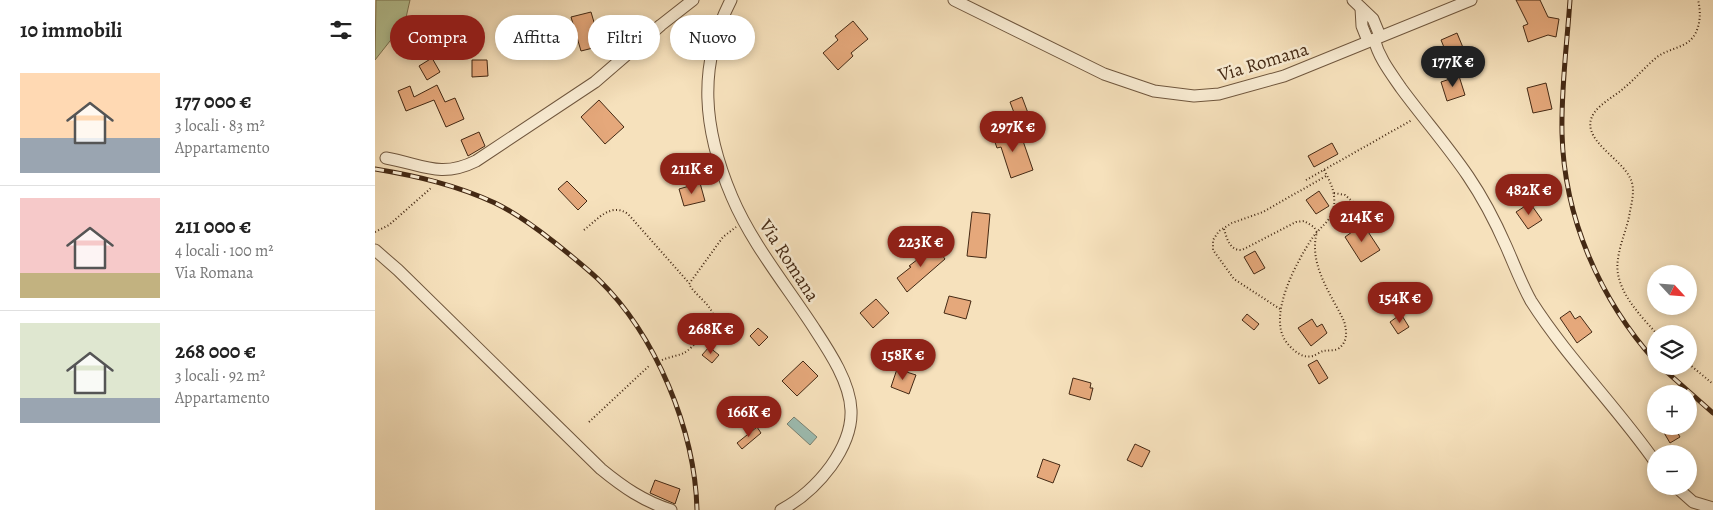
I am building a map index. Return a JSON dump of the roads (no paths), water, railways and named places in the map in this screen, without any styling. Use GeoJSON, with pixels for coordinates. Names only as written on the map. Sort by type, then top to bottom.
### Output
{"type":"FeatureCollection","features":[{"type":"Feature","properties":{"kind":"street"},"geometry":{"type":"LineString","coordinates":[[385,158],[444,171],[458,169],[471,164],[595,82],[693,0]]}},
{"type":"Feature","properties":{"kind":"street","name":"Via Romana"},"geometry":{"type":"LineString","coordinates":[[731,0],[716,35],[710,58],[708,105],[718,155],[732,196],[745,223],[833,358],[850,402],[849,431],[837,458],[813,488],[793,504],[781,510]]}},
{"type":"Feature","properties":{"kind":"street","name":"Via Romana"},"geometry":{"type":"LineString","coordinates":[[954,0],[1104,74],[1130,84],[1183,96],[1219,94],[1247,88],[1284,76],[1471,0]]}},
{"type":"Feature","properties":{"kind":"street"},"geometry":{"type":"LineString","coordinates":[[1357,4],[1362,26],[1374,38],[1383,61],[1421,115],[1459,163],[1481,196],[1523,285],[1547,324],[1647,451]]}},
{"type":"Feature","properties":{"kind":"street"},"geometry":{"type":"LineString","coordinates":[[375,250],[384,256],[601,469],[639,497],[671,510]]}},
{"type":"Feature","properties":{"kind":"street"},"geometry":{"type":"LineString","coordinates":[[375,259],[410,283]]}},
{"type":"Feature","properties":{"kind":"street"},"geometry":{"type":"LineString","coordinates":[[1685,495],[1693,502],[1713,508]]}},
{"type":"Feature","properties":{"kind":"water"},"geometry":{"type":"Polygon","coordinates":[[[794,417],[817,437],[810,445],[787,424],[794,417]]]}},
{"type":"Feature","properties":{"kind":"railway"},"geometry":{"type":"LineString","coordinates":[[1570,0],[1562,116],[1564,165],[1570,196],[1578,226],[1602,285],[1618,312],[1647,351]]}},
{"type":"Feature","properties":{"kind":"railway"},"geometry":{"type":"LineString","coordinates":[[375,169],[436,182],[466,191],[495,203],[540,231],[598,279],[638,327],[669,386],[689,448],[695,479],[697,510]]}},
{"type":"Feature","properties":{"kind":"railway"},"geometry":{"type":"LineString","coordinates":[[1670,375],[1713,413]]}}]}
